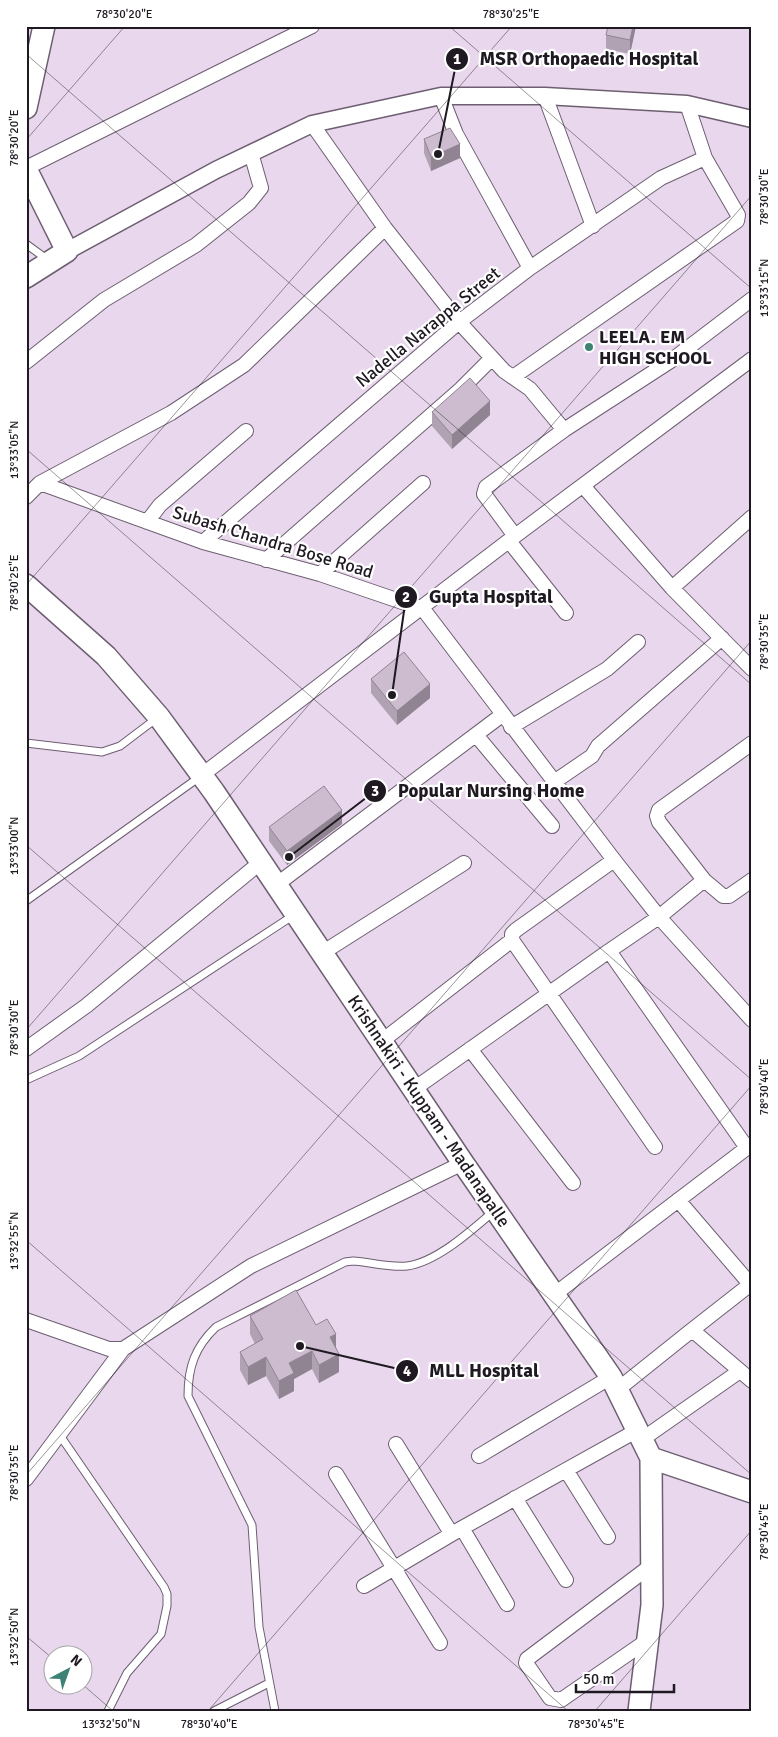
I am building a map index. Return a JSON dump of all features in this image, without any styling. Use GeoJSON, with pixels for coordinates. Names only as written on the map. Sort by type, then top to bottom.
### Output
{"type":"FeatureCollection","features":[{"type":"Feature","properties":{"kind":"main road"},"geometry":{"type":"LineString","coordinates":[[26,108],[44,26]]}},
{"type":"Feature","properties":{"kind":"main road"},"geometry":{"type":"LineString","coordinates":[[26,169],[58,256],[26,277]]}},
{"type":"Feature","properties":{"kind":"main road","name":"Krishnakiri - Kuppam - Madanapalle"},"geometry":{"type":"LineString","coordinates":[[26,585],[106,656],[159,717],[202,775],[463,1163],[555,1294],[614,1383],[643,1443],[652,1565],[652,1605],[639,1711]]}},
{"type":"Feature","properties":{"kind":"main road"},"geometry":{"type":"LineString","coordinates":[[643,1443],[752,1492]]}},
{"type":"Feature","properties":{"kind":"street"},"geometry":{"type":"LineString","coordinates":[[26,169],[312,26]]}},
{"type":"Feature","properties":{"kind":"street"},"geometry":{"type":"LineString","coordinates":[[441,96],[456,134],[530,268]]}},
{"type":"Feature","properties":{"kind":"street"},"geometry":{"type":"LineString","coordinates":[[58,256],[251,154],[312,124],[441,96],[545,96],[687,104],[752,119]]}},
{"type":"Feature","properties":{"kind":"street"},"geometry":{"type":"LineString","coordinates":[[545,96],[593,226]]}},
{"type":"Feature","properties":{"kind":"street"},"geometry":{"type":"LineString","coordinates":[[513,378],[737,221],[738,215],[706,158],[687,104]]}},
{"type":"Feature","properties":{"kind":"street"},"geometry":{"type":"LineString","coordinates":[[312,124],[385,228],[459,322],[513,378],[530,388],[564,430]]}},
{"type":"Feature","properties":{"kind":"street"},"geometry":{"type":"LineString","coordinates":[[26,362],[88,311],[196,244],[249,203],[261,188],[251,154]]}},
{"type":"Feature","properties":{"kind":"street","name":"Nadella Narappa Street"},"geometry":{"type":"LineString","coordinates":[[203,542],[459,322],[530,268],[661,178],[706,158]]}},
{"type":"Feature","properties":{"kind":"street"},"geometry":{"type":"LineString","coordinates":[[26,496],[40,483],[171,413],[244,365],[385,228]]}},
{"type":"Feature","properties":{"kind":"street"},"geometry":{"type":"LineString","coordinates":[[566,613],[512,538],[484,491],[564,430],[672,360],[752,299]]}},
{"type":"Feature","properties":{"kind":"street"},"geometry":{"type":"LineString","coordinates":[[266,560],[461,388],[492,358]]}},
{"type":"Feature","properties":{"kind":"street"},"geometry":{"type":"LineString","coordinates":[[202,775],[422,609],[512,538],[752,359]]}},
{"type":"Feature","properties":{"kind":"street"},"geometry":{"type":"LineString","coordinates":[[147,522],[160,504],[246,431]]}},
{"type":"Feature","properties":{"kind":"street","name":"Subash Chandra Bose Road"},"geometry":{"type":"LineString","coordinates":[[40,483],[203,542],[320,574],[422,609]]}},
{"type":"Feature","properties":{"kind":"street"},"geometry":{"type":"LineString","coordinates":[[320,574],[423,483]]}},
{"type":"Feature","properties":{"kind":"street"},"geometry":{"type":"LineString","coordinates":[[584,486],[672,588],[752,669]]}},
{"type":"Feature","properties":{"kind":"street"},"geometry":{"type":"LineString","coordinates":[[672,588],[752,517]]}},
{"type":"Feature","properties":{"kind":"street"},"geometry":{"type":"LineString","coordinates":[[422,609],[614,860],[659,916],[752,1020]]}},
{"type":"Feature","properties":{"kind":"street"},"geometry":{"type":"LineString","coordinates":[[554,782],[592,756],[598,746],[722,638]]}},
{"type":"Feature","properties":{"kind":"street"},"geometry":{"type":"LineString","coordinates":[[511,727],[607,669],[638,642]]}},
{"type":"Feature","properties":{"kind":"street"},"geometry":{"type":"LineString","coordinates":[[276,885],[502,715]]}},
{"type":"Feature","properties":{"kind":"street"},"geometry":{"type":"LineString","coordinates":[[476,735],[552,826]]}},
{"type":"Feature","properties":{"kind":"street"},"geometry":{"type":"LineString","coordinates":[[752,743],[659,810],[657,816],[659,822],[704,880],[723,896],[729,896],[752,880]]}},
{"type":"Feature","properties":{"kind":"street"},"geometry":{"type":"LineString","coordinates":[[614,860],[516,930],[512,934],[512,940],[548,996],[655,1147]]}},
{"type":"Feature","properties":{"kind":"street"},"geometry":{"type":"LineString","coordinates":[[26,1049],[86,1006],[261,862]]}},
{"type":"Feature","properties":{"kind":"street"},"geometry":{"type":"LineString","coordinates":[[322,953],[464,863]]}},
{"type":"Feature","properties":{"kind":"street"},"geometry":{"type":"LineString","coordinates":[[414,1089],[548,996],[659,916],[704,880]]}},
{"type":"Feature","properties":{"kind":"street"},"geometry":{"type":"LineString","coordinates":[[382,1041],[512,940]]}},
{"type":"Feature","properties":{"kind":"street"},"geometry":{"type":"LineString","coordinates":[[555,1294],[749,1146],[609,951]]}},
{"type":"Feature","properties":{"kind":"street"},"geometry":{"type":"LineString","coordinates":[[470,1049],[574,1183]]}},
{"type":"Feature","properties":{"kind":"street"},"geometry":{"type":"LineString","coordinates":[[26,1479],[122,1349],[251,1266],[463,1163]]}},
{"type":"Feature","properties":{"kind":"street"},"geometry":{"type":"LineString","coordinates":[[479,1456],[614,1383],[692,1330],[751,1284],[678,1200]]}},
{"type":"Feature","properties":{"kind":"street"},"geometry":{"type":"LineString","coordinates":[[26,1320],[109,1349],[122,1349]]}},
{"type":"Feature","properties":{"kind":"street"},"geometry":{"type":"LineString","coordinates":[[692,1330],[752,1381]]}},
{"type":"Feature","properties":{"kind":"street"},"geometry":{"type":"LineString","coordinates":[[364,1586],[457,1530],[566,1470],[643,1443],[740,1371]]}},
{"type":"Feature","properties":{"kind":"street"},"geometry":{"type":"LineString","coordinates":[[396,1444],[507,1604]]}},
{"type":"Feature","properties":{"kind":"street"},"geometry":{"type":"LineString","coordinates":[[566,1470],[608,1538]]}},
{"type":"Feature","properties":{"kind":"street"},"geometry":{"type":"LineString","coordinates":[[336,1474],[440,1643]]}},
{"type":"Feature","properties":{"kind":"street"},"geometry":{"type":"LineString","coordinates":[[515,1498],[566,1580]]}},
{"type":"Feature","properties":{"kind":"street"},"geometry":{"type":"LineString","coordinates":[[648,1640],[561,1700],[550,1698],[526,1663],[527,1659],[652,1565]]}},
{"type":"Feature","properties":{"kind":"lane"},"geometry":{"type":"LineString","coordinates":[[26,244],[58,256]]}},
{"type":"Feature","properties":{"kind":"lane"},"geometry":{"type":"LineString","coordinates":[[26,743],[102,752],[120,746],[159,717]]}},
{"type":"Feature","properties":{"kind":"lane"},"geometry":{"type":"LineString","coordinates":[[26,901],[202,775]]}},
{"type":"Feature","properties":{"kind":"lane"},"geometry":{"type":"LineString","coordinates":[[26,1080],[79,1056],[296,914]]}},
{"type":"Feature","properties":{"kind":"lane"},"geometry":{"type":"LineString","coordinates":[[274,1711],[259,1627],[252,1525],[188,1396],[188,1374],[202,1340],[216,1328],[345,1262],[353,1261],[405,1266],[416,1264],[447,1247],[496,1209]]}},
{"type":"Feature","properties":{"kind":"lane"},"geometry":{"type":"LineString","coordinates":[[59,1434],[167,1594],[161,1634],[126,1673],[108,1711]]}},
{"type":"Feature","properties":{"kind":"lane"},"geometry":{"type":"LineString","coordinates":[[214,1711],[268,1683]]}},
{"type":"Feature","properties":{"kind":"building"},"geometry":{"type":"Polygon","coordinates":[[[608,26],[633,26],[630,40],[606,35],[608,26]]]}},
{"type":"Feature","properties":{"kind":"building"},"geometry":{"type":"Polygon","coordinates":[[[450,128],[460,144],[431,157],[424,139],[450,128]]]}},
{"type":"Feature","properties":{"kind":"building"},"geometry":{"type":"Polygon","coordinates":[[[470,378],[490,401],[452,435],[432,412],[470,378]]]}},
{"type":"Feature","properties":{"kind":"building"},"geometry":{"type":"Polygon","coordinates":[[[404,652],[430,684],[397,711],[371,679],[404,652]]]}},
{"type":"Feature","properties":{"kind":"building"},"geometry":{"type":"Polygon","coordinates":[[[324,786],[342,810],[287,851],[269,827],[324,786]]]}},
{"type":"Feature","properties":{"kind":"building"},"geometry":{"type":"Polygon","coordinates":[[[296,1290],[316,1325],[327,1319],[336,1334],[330,1337],[339,1354],[319,1365],[312,1351],[289,1363],[294,1373],[279,1381],[266,1357],[248,1367],[240,1352],[263,1339],[250,1316],[296,1290]]]}},
{"type":"Feature","properties":{"kind":"place","name":"MSR Orthopaedic Hospital"},"geometry":{"type":"Point","coordinates":[438,154]}},
{"type":"Feature","properties":{"kind":"place","name":"LEELA. EM HIGH SCHOOL"},"geometry":{"type":"Point","coordinates":[589,347]}},
{"type":"Feature","properties":{"kind":"place","name":"Gupta Hospital"},"geometry":{"type":"Point","coordinates":[392,695]}},
{"type":"Feature","properties":{"kind":"place","name":"Popular Nursing Home"},"geometry":{"type":"Point","coordinates":[289,857]}},
{"type":"Feature","properties":{"kind":"place","name":"MLL Hospital"},"geometry":{"type":"Point","coordinates":[300,1346]}}]}
